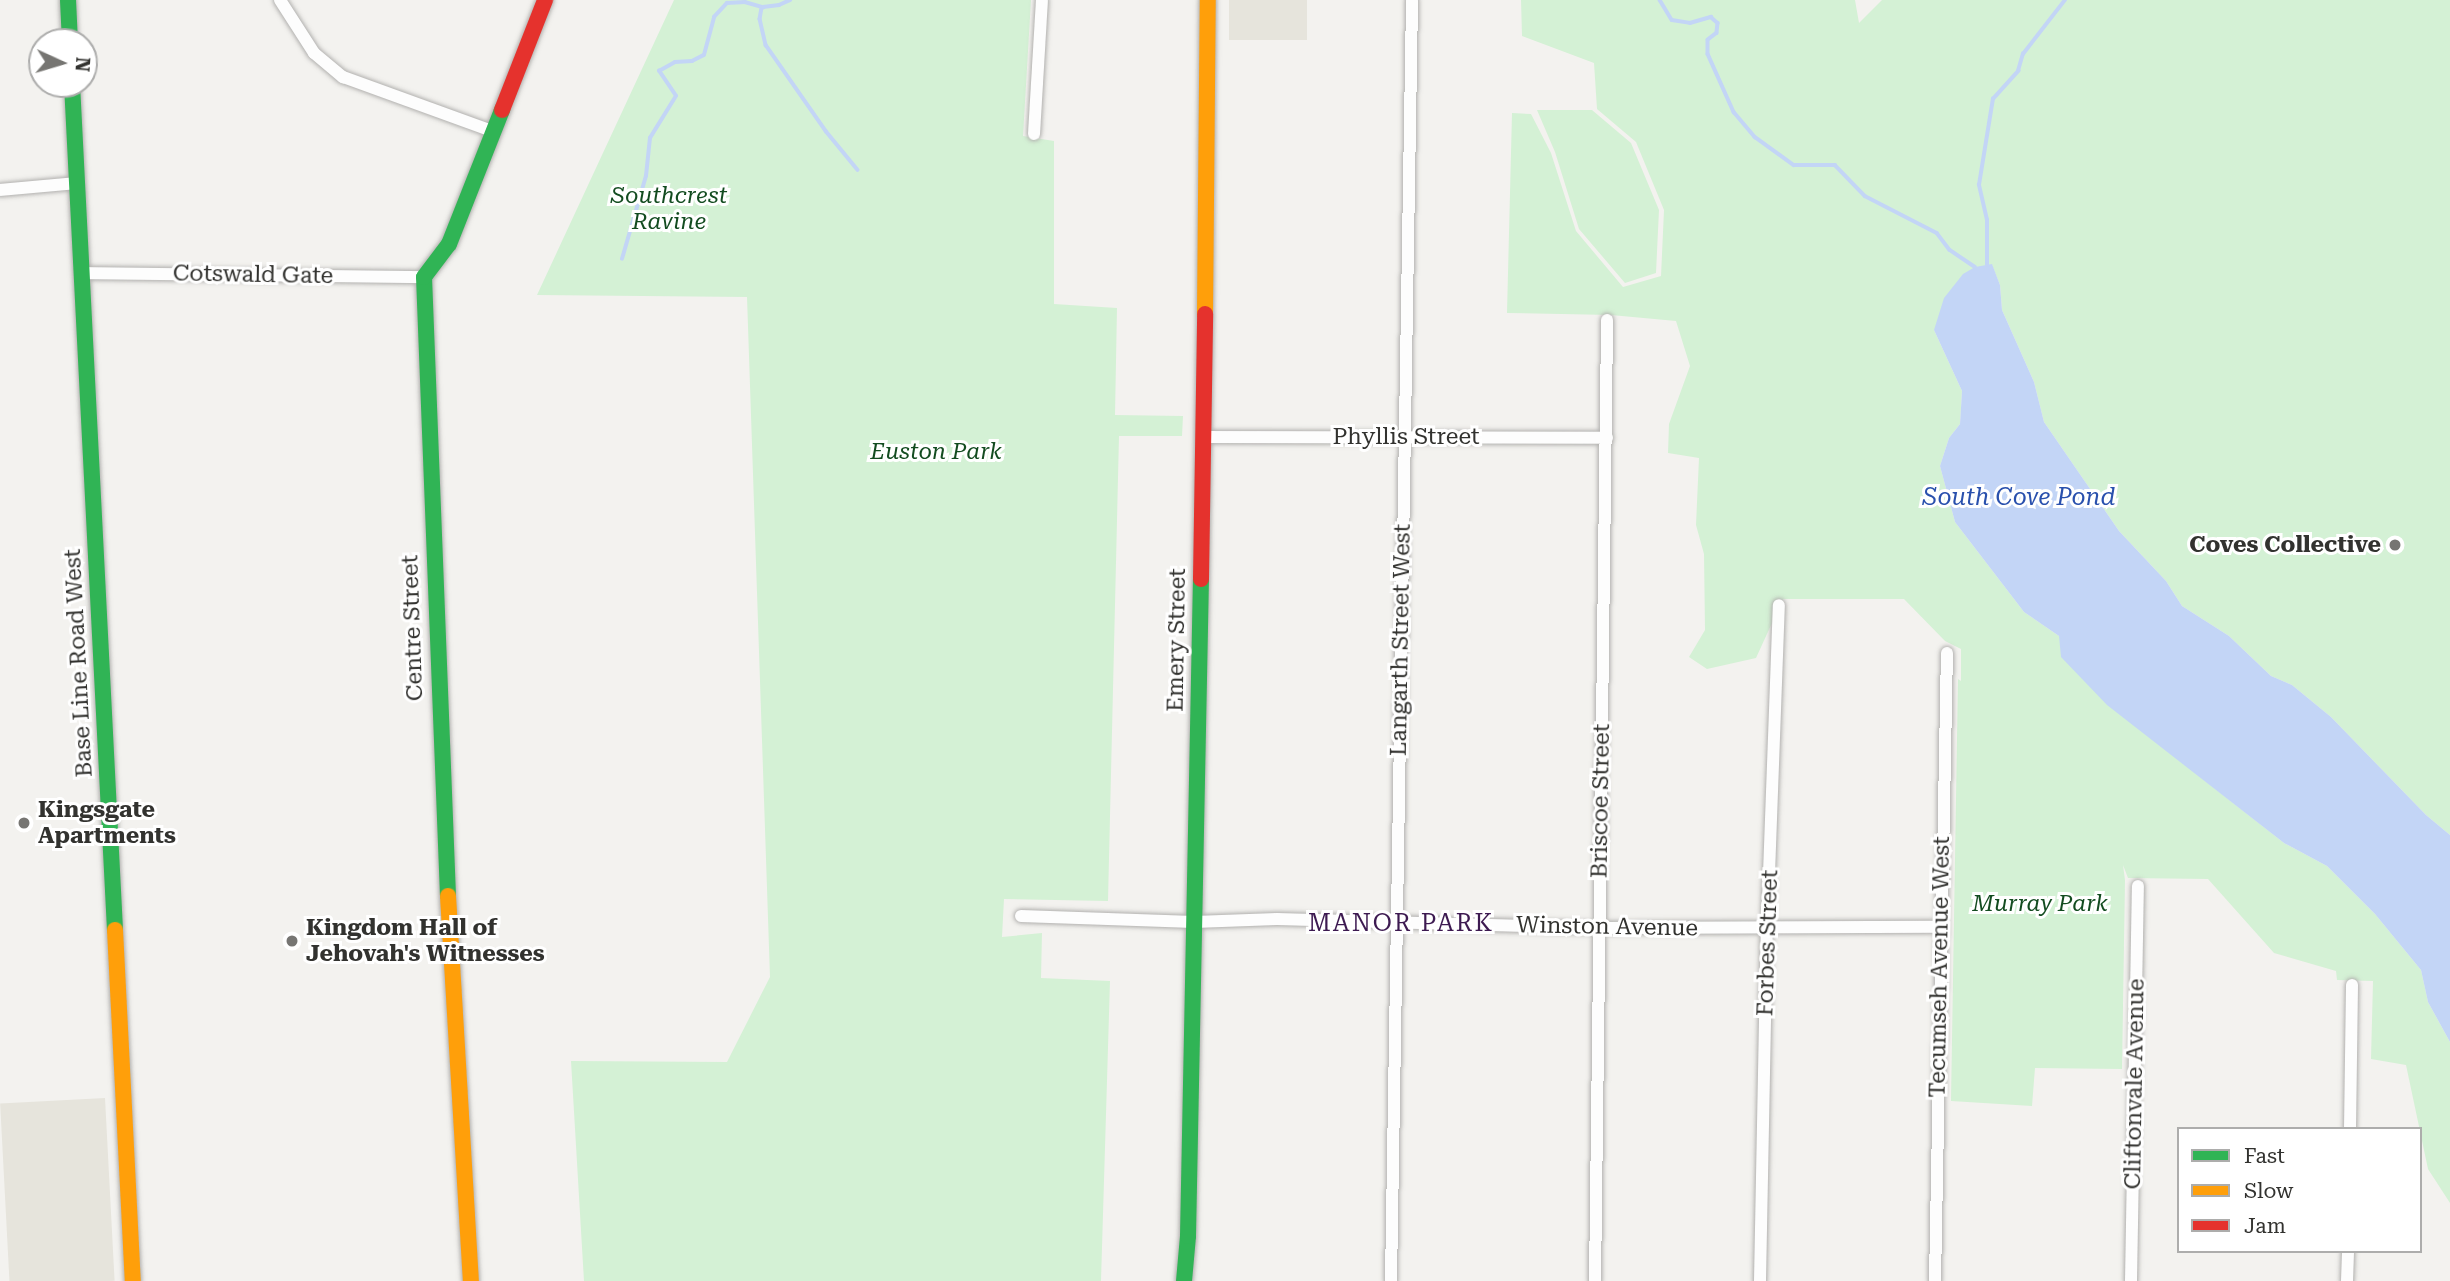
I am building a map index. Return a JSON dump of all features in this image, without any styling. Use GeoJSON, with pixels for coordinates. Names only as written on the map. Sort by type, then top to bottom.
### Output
{"type":"FeatureCollection","features":[{"type":"Feature","properties":{"kind":"street"},"geometry":{"type":"LineString","coordinates":[[68,0],[69,28]]}},
{"type":"Feature","properties":{"kind":"street"},"geometry":{"type":"LineString","coordinates":[[280,0],[314,53],[343,77],[378,92],[492,131]]}},
{"type":"Feature","properties":{"kind":"street"},"geometry":{"type":"LineString","coordinates":[[424,278],[449,244],[545,0]]}},
{"type":"Feature","properties":{"kind":"street"},"geometry":{"type":"LineString","coordinates":[[1034,134],[1042,0]]}},
{"type":"Feature","properties":{"kind":"street","name":"Emery Street"},"geometry":{"type":"LineString","coordinates":[[1184,1281],[1188,1236],[1204,437],[1208,0]]}},
{"type":"Feature","properties":{"kind":"street","name":"Langarth Street West"},"geometry":{"type":"LineString","coordinates":[[1391,1281],[1412,0]]}},
{"type":"Feature","properties":{"kind":"street","name":"Base Line Road West"},"geometry":{"type":"LineString","coordinates":[[73,98],[133,1281]]}},
{"type":"Feature","properties":{"kind":"street"},"geometry":{"type":"LineString","coordinates":[[0,190],[78,183]]}},
{"type":"Feature","properties":{"kind":"street","name":"Cotswald Gate"},"geometry":{"type":"LineString","coordinates":[[82,273],[424,278]]}},
{"type":"Feature","properties":{"kind":"street","name":"Centre Street"},"geometry":{"type":"LineString","coordinates":[[424,278],[439,708],[471,1281]]}},
{"type":"Feature","properties":{"kind":"street","name":"Briscoe Street"},"geometry":{"type":"LineString","coordinates":[[1595,1281],[1608,320]]}},
{"type":"Feature","properties":{"kind":"street","name":"Phyllis Street"},"geometry":{"type":"LineString","coordinates":[[1204,437],[1607,438]]}},
{"type":"Feature","properties":{"kind":"street","name":"Forbes Street"},"geometry":{"type":"LineString","coordinates":[[1760,1281],[1767,928],[1779,605]]}},
{"type":"Feature","properties":{"kind":"street","name":"Tecumseh Avenue West"},"geometry":{"type":"LineString","coordinates":[[1935,1281],[1947,653]]}},
{"type":"Feature","properties":{"kind":"street","name":"Cliftonvale Avenue"},"geometry":{"type":"LineString","coordinates":[[2131,1281],[2138,887]]}},
{"type":"Feature","properties":{"kind":"street","name":"Winston Avenue"},"geometry":{"type":"LineString","coordinates":[[1021,916],[1194,922],[1276,919],[1598,928],[1941,927]]}},
{"type":"Feature","properties":{"kind":"street"},"geometry":{"type":"LineString","coordinates":[[2350,1127],[2352,985]]}},
{"type":"Feature","properties":{"kind":"street"},"geometry":{"type":"LineString","coordinates":[[2347,1281],[2348,1253]]}},
{"type":"Feature","properties":{"kind":"shaded area"},"geometry":{"type":"Polygon","coordinates":[[[1229,0],[1307,0],[1307,40],[1229,40],[1229,0]]]}},
{"type":"Feature","properties":{"kind":"shaded area"},"geometry":{"type":"Polygon","coordinates":[[[105,1098],[115,1281],[9,1281],[0,1103],[105,1098]]]}},
{"type":"Feature","properties":{"kind":"green space","name":"Euston Park"},"geometry":{"type":"Polygon","coordinates":[[[674,0],[1031,0],[1023,136],[1054,141],[1054,304],[1117,308],[1115,415],[1183,416],[1182,436],[1119,436],[1108,901],[1004,899],[1002,937],[1042,933],[1041,978],[1110,981],[1101,1281],[584,1281],[571,1061],[727,1062],[770,977],[747,297],[537,295],[674,0]]]}},
{"type":"Feature","properties":{"kind":"green space","name":"Murray Park"},"geometry":{"type":"Polygon","coordinates":[[[1521,0],[1855,0],[1859,23],[1882,0],[2450,0],[2450,835],[2426,815],[2331,717],[2292,685],[2271,676],[2229,636],[2182,606],[2166,581],[2119,531],[2044,422],[2034,382],[2002,310],[2000,285],[1992,265],[1934,330],[1962,391],[1960,424],[1949,438],[1940,466],[1955,522],[2024,612],[2059,636],[2195,773],[2284,843],[2327,866],[2375,914],[2421,970],[2428,1002],[2450,1042],[2450,1203],[2428,1169],[2422,1127],[2419,1127],[2406,1065],[2371,1059],[2373,981],[2337,980],[2336,971],[2274,953],[2208,879],[2128,878],[2123,865],[2122,1069],[2035,1068],[2032,1106],[1951,1101],[1958,679],[1961,681],[1961,649],[1945,641],[1904,599],[1783,599],[1756,658],[1707,669],[1689,657],[1705,630],[1704,554],[1696,525],[1699,458],[1668,453],[1669,424],[1690,366],[1676,321],[1611,315],[1507,313],[1512,113],[1531,114],[1551,153],[1576,231],[1623,287],[1661,276],[1664,210],[1636,142],[1597,109],[1594,63],[1522,36],[1521,0]]]}},
{"type":"Feature","properties":{"kind":"green space"},"geometry":{"type":"Polygon","coordinates":[[[1537,110],[1592,110],[1631,143],[1659,210],[1656,273],[1625,283],[1579,229],[1555,152],[1537,110]]]}},
{"type":"Feature","properties":{"kind":"water","name":"South Cove Pond"},"geometry":{"type":"Polygon","coordinates":[[[1992,264],[2000,285],[2002,310],[2034,382],[2044,422],[2119,531],[2166,581],[2182,606],[2229,636],[2271,676],[2292,685],[2331,717],[2426,815],[2450,835],[2450,1042],[2428,1002],[2421,970],[2375,914],[2327,866],[2284,843],[2107,705],[2061,657],[2059,636],[2024,612],[1955,522],[1940,466],[1949,438],[1960,424],[1962,391],[1934,330],[1944,298],[1963,274],[1975,267],[1992,264]]]}},
{"type":"Feature","properties":{"kind":"waterway"},"geometry":{"type":"LineString","coordinates":[[622,259],[646,176],[650,138],[676,96],[659,71],[675,62],[692,61],[704,55],[714,17],[727,3],[745,2],[763,7],[790,0]]}},
{"type":"Feature","properties":{"kind":"waterway"},"geometry":{"type":"LineString","coordinates":[[1660,0],[1672,20],[1690,23],[1711,17],[1718,23],[1717,33],[1708,40],[1708,54],[1734,112],[1755,137],[1794,165],[1835,165],[1865,196],[1937,233],[1950,250],[1975,267]]}},
{"type":"Feature","properties":{"kind":"waterway"},"geometry":{"type":"LineString","coordinates":[[1987,265],[1987,220],[1979,185],[1993,99],[2018,71],[2023,54],[2065,0]]}},
{"type":"Feature","properties":{"kind":"waterway"},"geometry":{"type":"LineString","coordinates":[[762,8],[760,19],[766,45],[826,131],[858,170]]}},
{"type":"Feature","properties":{"kind":"traffic: fast"},"geometry":{"type":"LineString","coordinates":[[68,0],[69,28]]}},
{"type":"Feature","properties":{"kind":"traffic: fast"},"geometry":{"type":"LineString","coordinates":[[73,98],[115,930]]}},
{"type":"Feature","properties":{"kind":"traffic: fast"},"geometry":{"type":"LineString","coordinates":[[448,896],[424,277],[449,244],[502,110]]}},
{"type":"Feature","properties":{"kind":"traffic: fast"},"geometry":{"type":"LineString","coordinates":[[1184,1281],[1188,1236],[1201,579]]}},
{"type":"Feature","properties":{"kind":"traffic: slow"},"geometry":{"type":"LineString","coordinates":[[1205,314],[1208,0]]}},
{"type":"Feature","properties":{"kind":"traffic: slow"},"geometry":{"type":"LineString","coordinates":[[448,896],[471,1281]]}},
{"type":"Feature","properties":{"kind":"traffic: slow"},"geometry":{"type":"LineString","coordinates":[[115,930],[133,1281]]}},
{"type":"Feature","properties":{"kind":"traffic: jam"},"geometry":{"type":"LineString","coordinates":[[502,110],[545,0]]}},
{"type":"Feature","properties":{"kind":"traffic: jam"},"geometry":{"type":"LineString","coordinates":[[1201,579],[1205,314]]}},
{"type":"Feature","properties":{"kind":"place","name":"Coves Collective"},"geometry":{"type":"Point","coordinates":[2395,545]}},
{"type":"Feature","properties":{"kind":"place","name":"Kingsgate Apartments"},"geometry":{"type":"Point","coordinates":[24,823]}},
{"type":"Feature","properties":{"kind":"place","name":"Kingdom Hall of Jehovah's Witnesses"},"geometry":{"type":"Point","coordinates":[292,941]}},
{"type":"Feature","properties":{"kind":"district","name":"MANOR PARK"},"geometry":{"type":"Point","coordinates":[1401,924]}},
{"type":"Feature","properties":{"kind":"park label","name":"Southcrest Ravine"},"geometry":{"type":"Point","coordinates":[669,209]}}]}
